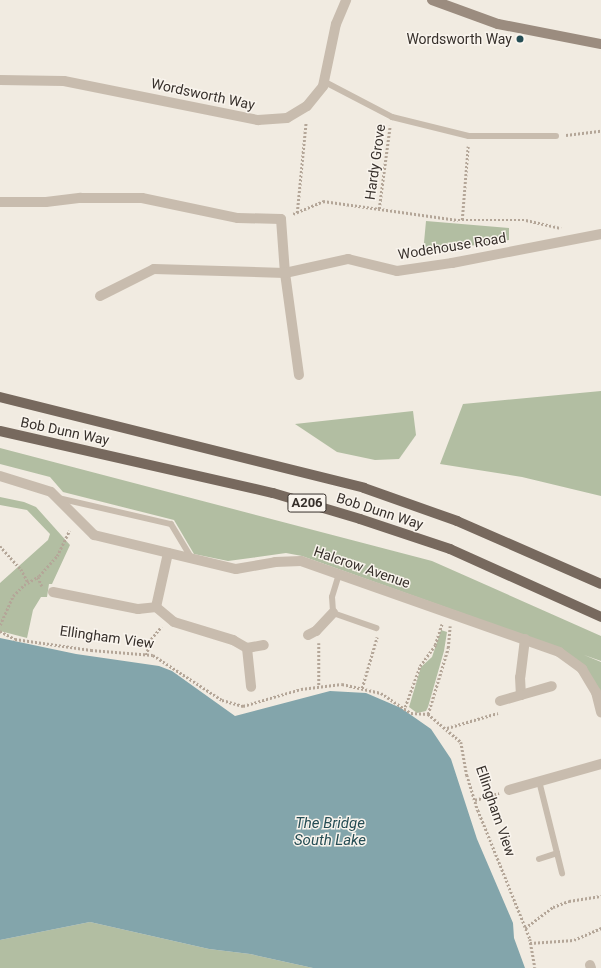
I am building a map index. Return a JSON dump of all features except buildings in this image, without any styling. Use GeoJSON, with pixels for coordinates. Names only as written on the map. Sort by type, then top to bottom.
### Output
{"type":"FeatureCollection","features":[{"type":"Feature","properties":{"kind":"main road","name":"Bob Dunn Way"},"geometry":{"type":"LineString","coordinates":[[0,397],[364,488],[457,521],[601,584]]}},
{"type":"Feature","properties":{"kind":"main road","name":"Bob Dunn Way"},"geometry":{"type":"LineString","coordinates":[[0,431],[265,491],[360,519],[450,549],[601,617]]}},
{"type":"Feature","properties":{"kind":"street","name":"Wordsworth Way"},"geometry":{"type":"LineString","coordinates":[[0,80],[36,79],[88,84],[265,120],[286,118],[307,106],[318,96],[324,82],[336,24],[346,0]]}},
{"type":"Feature","properties":{"kind":"street"},"geometry":{"type":"LineString","coordinates":[[432,0],[498,24],[601,44]]}},
{"type":"Feature","properties":{"kind":"street"},"geometry":{"type":"LineString","coordinates":[[0,202],[46,202],[99,197],[142,198],[238,218],[281,219],[285,273],[299,375]]}},
{"type":"Feature","properties":{"kind":"street","name":"Wodehouse Road"},"geometry":{"type":"LineString","coordinates":[[100,296],[154,269],[285,273],[348,259],[397,271],[452,263],[601,234]]}},
{"type":"Feature","properties":{"kind":"street","name":"Halcrow Avenue"},"geometry":{"type":"LineString","coordinates":[[0,476],[34,485],[51,492],[94,535],[236,569],[275,562],[301,561],[559,652],[582,669],[596,692],[601,712]]}},
{"type":"Feature","properties":{"kind":"street"},"geometry":{"type":"LineString","coordinates":[[156,607],[168,553]]}},
{"type":"Feature","properties":{"kind":"street"},"geometry":{"type":"LineString","coordinates":[[53,592],[138,610],[156,607],[174,622],[233,640],[247,648],[264,645]]}},
{"type":"Feature","properties":{"kind":"street"},"geometry":{"type":"LineString","coordinates":[[312,633],[333,613]]}},
{"type":"Feature","properties":{"kind":"street"},"geometry":{"type":"LineString","coordinates":[[521,695],[520,677],[525,639]]}},
{"type":"Feature","properties":{"kind":"street"},"geometry":{"type":"LineString","coordinates":[[247,648],[251,687]]}},
{"type":"Feature","properties":{"kind":"street"},"geometry":{"type":"LineString","coordinates":[[500,701],[552,686]]}},
{"type":"Feature","properties":{"kind":"street"},"geometry":{"type":"LineString","coordinates":[[509,790],[539,780],[601,764]]}},
{"type":"Feature","properties":{"kind":"lane"},"geometry":{"type":"LineString","coordinates":[[324,82],[392,117],[469,136],[556,136]]}},
{"type":"Feature","properties":{"kind":"lane"},"geometry":{"type":"LineString","coordinates":[[56,497],[171,524],[192,559]]}},
{"type":"Feature","properties":{"kind":"lane"},"geometry":{"type":"LineString","coordinates":[[339,574],[332,597],[333,613],[376,628]]}},
{"type":"Feature","properties":{"kind":"lane"},"geometry":{"type":"LineString","coordinates":[[539,780],[562,873]]}},
{"type":"Feature","properties":{"kind":"lane"},"geometry":{"type":"LineString","coordinates":[[539,858],[557,853]]}},
{"type":"Feature","properties":{"kind":"path"},"geometry":{"type":"LineString","coordinates":[[297,213],[307,106]]}},
{"type":"Feature","properties":{"kind":"path","name":"Hardy Grove"},"geometry":{"type":"LineString","coordinates":[[379,209],[392,117]]}},
{"type":"Feature","properties":{"kind":"path"},"geometry":{"type":"LineString","coordinates":[[556,136],[601,131]]}},
{"type":"Feature","properties":{"kind":"path"},"geometry":{"type":"LineString","coordinates":[[462,220],[469,136]]}},
{"type":"Feature","properties":{"kind":"path"},"geometry":{"type":"LineString","coordinates":[[281,219],[323,201],[462,220],[526,220],[569,229]]}},
{"type":"Feature","properties":{"kind":"path"},"geometry":{"type":"LineString","coordinates":[[0,625],[13,596],[28,582],[39,576],[57,556],[69,531]]}},
{"type":"Feature","properties":{"kind":"path"},"geometry":{"type":"LineString","coordinates":[[0,546],[22,569],[28,582]]}},
{"type":"Feature","properties":{"kind":"path"},"geometry":{"type":"LineString","coordinates":[[146,654],[151,639],[161,627],[174,622]]}},
{"type":"Feature","properties":{"kind":"path"},"geometry":{"type":"LineString","coordinates":[[406,707],[420,666],[435,644],[442,623]]}},
{"type":"Feature","properties":{"kind":"path"},"geometry":{"type":"LineString","coordinates":[[428,714],[448,648],[450,626]]}},
{"type":"Feature","properties":{"kind":"path"},"geometry":{"type":"LineString","coordinates":[[362,688],[378,641],[376,628]]}},
{"type":"Feature","properties":{"kind":"path","name":"Ellingham View"},"geometry":{"type":"LineString","coordinates":[[0,631],[15,638],[91,650],[153,655],[222,700],[243,706],[301,689],[342,684],[381,693],[406,707],[411,713],[428,714],[447,728],[461,742],[475,800],[525,928],[530,943],[535,968]]}},
{"type":"Feature","properties":{"kind":"path"},"geometry":{"type":"LineString","coordinates":[[312,633],[321,653],[319,686]]}},
{"type":"Feature","properties":{"kind":"path"},"geometry":{"type":"LineString","coordinates":[[447,728],[498,714],[500,701]]}},
{"type":"Feature","properties":{"kind":"path"},"geometry":{"type":"LineString","coordinates":[[475,800],[509,790]]}},
{"type":"Feature","properties":{"kind":"path"},"geometry":{"type":"LineString","coordinates":[[525,928],[553,907],[569,901],[601,896]]}},
{"type":"Feature","properties":{"kind":"path"},"geometry":{"type":"LineString","coordinates":[[530,943],[574,940],[601,928]]}},
{"type":"Feature","properties":{"kind":"green space"},"geometry":{"type":"Polygon","coordinates":[[[426,221],[509,228],[509,240],[423,253],[426,221]]]}},
{"type":"Feature","properties":{"kind":"green space"},"geometry":{"type":"Polygon","coordinates":[[[601,391],[601,496],[522,477],[440,464],[463,404],[601,391]]]}},
{"type":"Feature","properties":{"kind":"green space"},"geometry":{"type":"Polygon","coordinates":[[[413,411],[416,435],[399,459],[375,460],[337,452],[295,424],[413,411]]]}},
{"type":"Feature","properties":{"kind":"green space"},"geometry":{"type":"Polygon","coordinates":[[[0,448],[432,561],[601,636],[601,661],[584,655],[601,662],[601,706],[598,693],[554,646],[302,556],[286,553],[228,561],[194,554],[174,520],[63,492],[50,477],[0,464],[0,448]]]}},
{"type":"Feature","properties":{"kind":"green space"},"geometry":{"type":"Polygon","coordinates":[[[0,497],[24,502],[36,507],[70,545],[52,584],[49,584],[47,597],[41,597],[33,610],[27,638],[0,631],[0,583],[48,540],[50,534],[27,510],[0,505],[0,497]]]}},
{"type":"Feature","properties":{"kind":"green space"},"geometry":{"type":"Polygon","coordinates":[[[441,630],[447,632],[444,651],[428,707],[426,711],[417,713],[409,707],[421,667],[432,657],[441,630]]]}},
{"type":"Feature","properties":{"kind":"green space"},"geometry":{"type":"Polygon","coordinates":[[[90,922],[209,949],[250,954],[313,968],[0,968],[0,940],[90,922]]]}},
{"type":"Feature","properties":{"kind":"water","name":"The Bridge South Lake"},"geometry":{"type":"Polygon","coordinates":[[[0,638],[76,654],[159,666],[172,671],[235,716],[330,691],[366,693],[401,708],[431,729],[451,759],[477,839],[513,923],[514,938],[525,968],[313,968],[250,954],[209,949],[90,922],[0,940],[0,638]]]}},
{"type":"Feature","properties":{"kind":"place","name":"Wordsworth Way"},"geometry":{"type":"Point","coordinates":[520,39]}}]}
